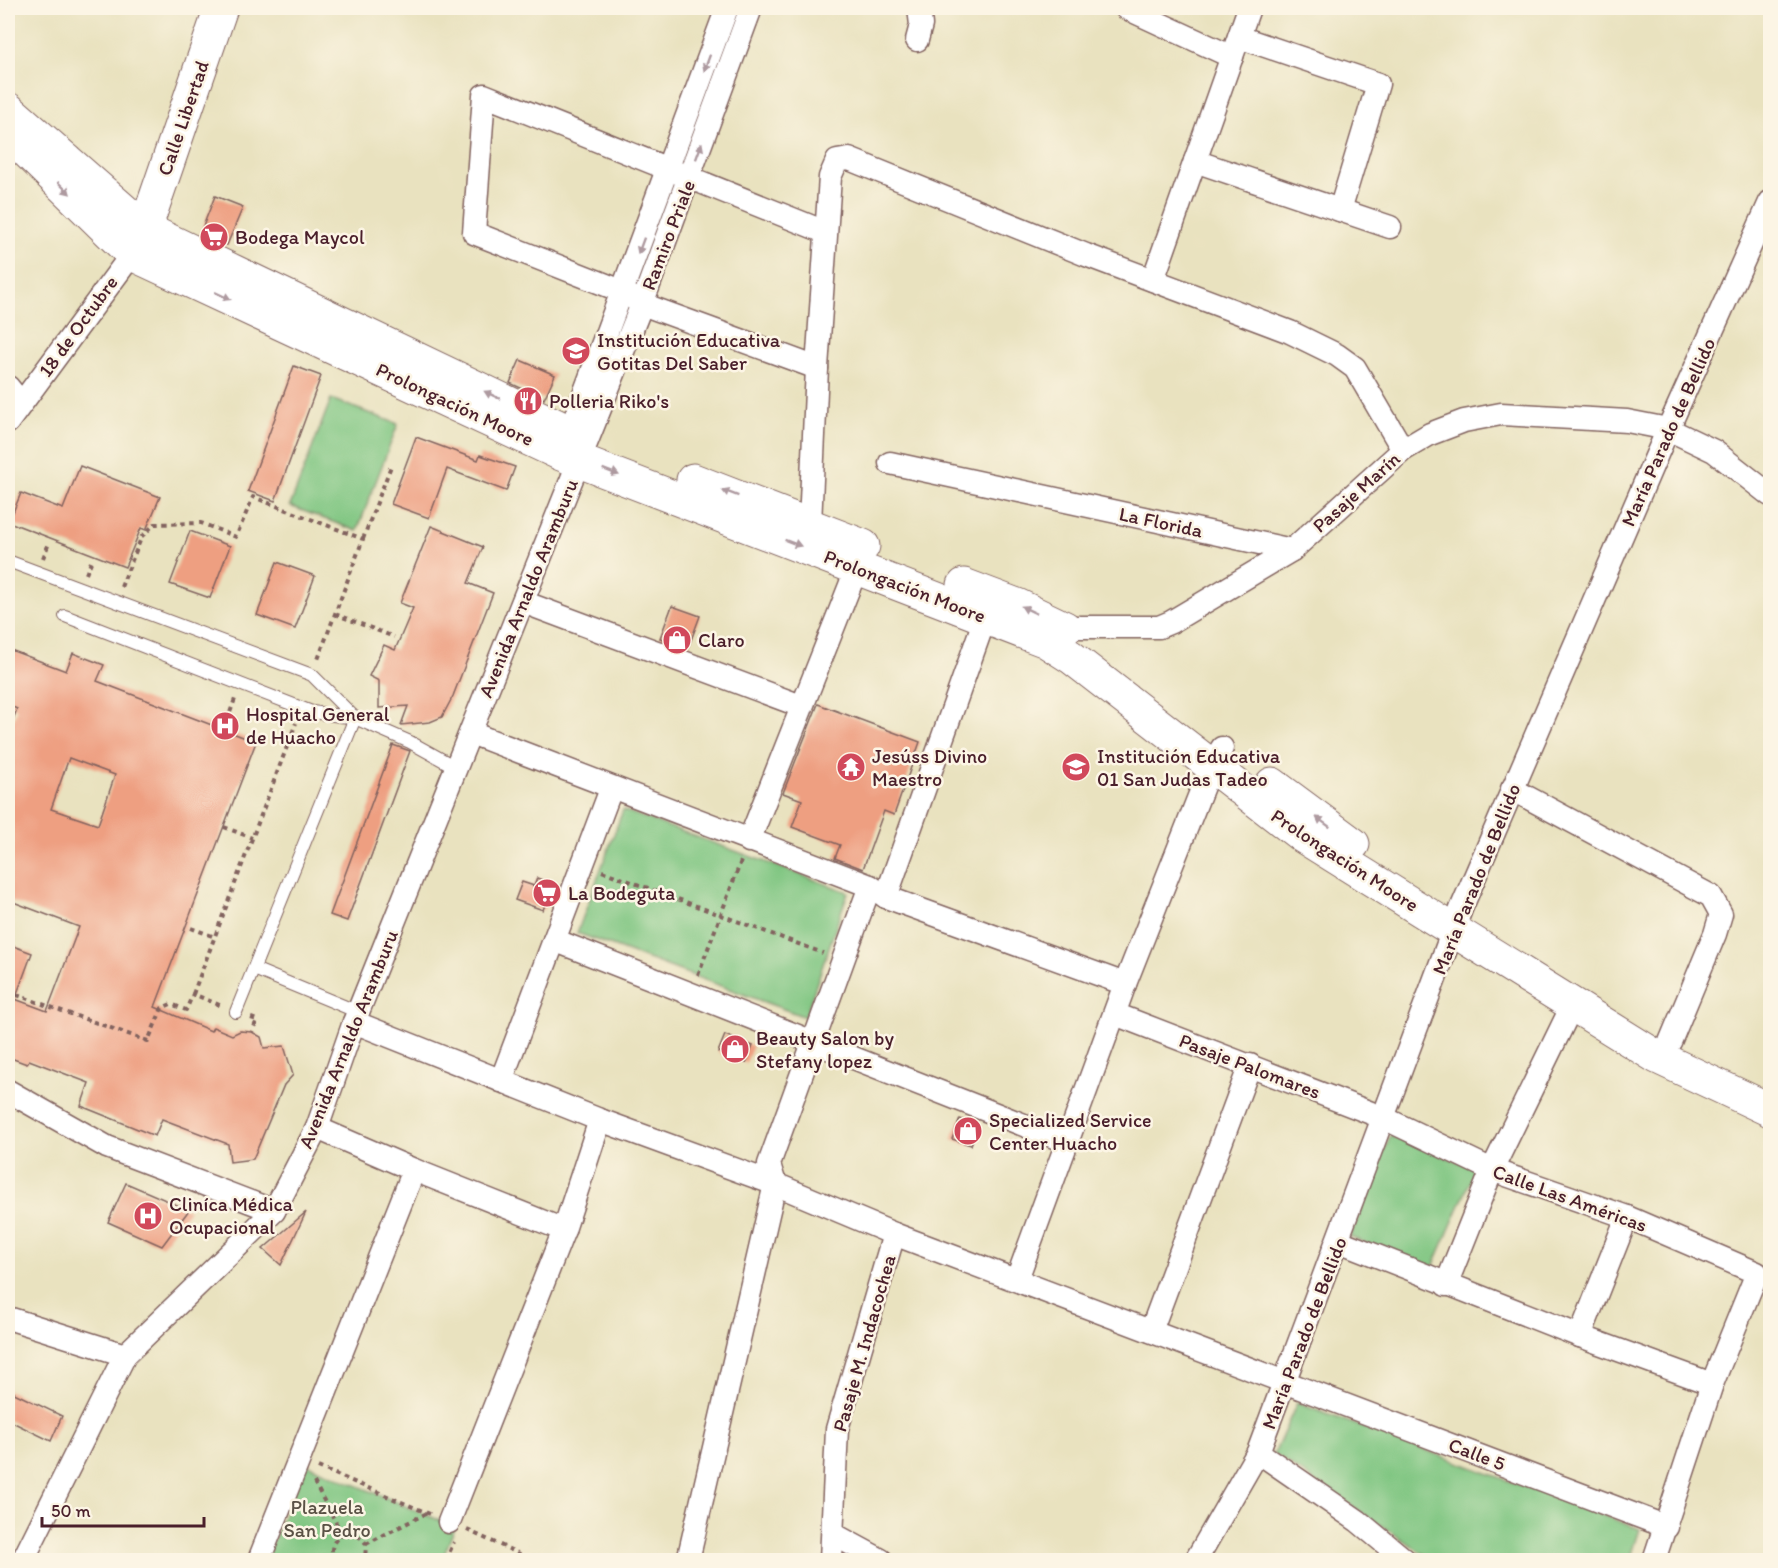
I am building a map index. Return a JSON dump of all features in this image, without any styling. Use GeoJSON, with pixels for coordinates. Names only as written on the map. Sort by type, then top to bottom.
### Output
{"type":"FeatureCollection","features":[{"type":"Feature","properties":{"kind":"street","name":"Calle Libertad"},"geometry":{"type":"LineString","coordinates":[[138,241],[221,8]]}},
{"type":"Feature","properties":{"kind":"street","name":"Ramiro Priale"},"geometry":{"type":"LineString","coordinates":[[633,298],[669,168],[727,8]]}},
{"type":"Feature","properties":{"kind":"street","name":"Ramiro Priale"},"geometry":{"type":"LineString","coordinates":[[574,447],[633,298],[690,178],[751,8]]}},
{"type":"Feature","properties":{"kind":"street"},"geometry":{"type":"LineString","coordinates":[[917,40],[921,25],[920,8]]}},
{"type":"Feature","properties":{"kind":"street"},"geometry":{"type":"LineString","coordinates":[[1126,8],[1235,47],[1378,84],[1340,210]]}},
{"type":"Feature","properties":{"kind":"street"},"geometry":{"type":"LineString","coordinates":[[1153,280],[1249,8]]}},
{"type":"Feature","properties":{"kind":"street"},"geometry":{"type":"LineString","coordinates":[[817,368],[633,298],[474,233],[484,95],[825,232]]}},
{"type":"Feature","properties":{"kind":"street","name":"Prolongación Moore"},"geometry":{"type":"LineString","coordinates":[[8,109],[138,241]]}},
{"type":"Feature","properties":{"kind":"street","name":"Prolongación Moore"},"geometry":{"type":"LineString","coordinates":[[8,133],[138,241],[574,447],[1055,634],[1071,657],[1217,757],[1302,836],[1457,919],[1670,1042],[1769,1096]]}},
{"type":"Feature","properties":{"kind":"street"},"geometry":{"type":"LineString","coordinates":[[810,524],[817,368],[830,177],[837,161],[849,159],[1290,332],[1337,355],[1355,368],[1402,450]]}},
{"type":"Feature","properties":{"kind":"street"},"geometry":{"type":"LineString","coordinates":[[1195,161],[1390,227]]}},
{"type":"Feature","properties":{"kind":"street","name":"María Parado de Bellido"},"geometry":{"type":"LineString","coordinates":[[1196,1560],[1258,1452],[1287,1382],[1457,919],[1668,429],[1770,202]]}},
{"type":"Feature","properties":{"kind":"street","name":"18 de Octubre"},"geometry":{"type":"LineString","coordinates":[[8,422],[14,395],[138,241]]}},
{"type":"Feature","properties":{"kind":"street","name":"Pasaje Marín"},"geometry":{"type":"LineString","coordinates":[[1055,634],[1159,627],[1292,550],[1402,450],[1430,434],[1464,421],[1501,414],[1627,421],[1668,429],[1714,451],[1770,495]]}},
{"type":"Feature","properties":{"kind":"street","name":"Prolongación Moore"},"geometry":{"type":"LineString","coordinates":[[574,447],[810,524],[861,557]]}},
{"type":"Feature","properties":{"kind":"street","name":"Avenida Arnaldo Aramburu"},"geometry":{"type":"LineString","coordinates":[[23,1560],[125,1355],[274,1211],[317,1128],[356,1017],[523,602],[574,447]]}},
{"type":"Feature","properties":{"kind":"street","name":"La Florida"},"geometry":{"type":"LineString","coordinates":[[890,463],[1292,550]]}},
{"type":"Feature","properties":{"kind":"street"},"geometry":{"type":"LineString","coordinates":[[749,841],[861,557]]}},
{"type":"Feature","properties":{"kind":"street"},"geometry":{"type":"LineString","coordinates":[[523,602],[801,706]]}},
{"type":"Feature","properties":{"kind":"street"},"geometry":{"type":"LineString","coordinates":[[688,1560],[775,1184],[769,1164],[843,961],[878,891],[988,607]]}},
{"type":"Feature","properties":{"kind":"street"},"geometry":{"type":"LineString","coordinates":[[471,733],[611,789],[1125,984]]}},
{"type":"Feature","properties":{"kind":"street"},"geometry":{"type":"LineString","coordinates":[[1017,1279],[1125,984],[1217,757]]}},
{"type":"Feature","properties":{"kind":"street"},"geometry":{"type":"LineString","coordinates":[[501,1081],[611,789]]}},
{"type":"Feature","properties":{"kind":"street"},"geometry":{"type":"LineString","coordinates":[[1512,789],[1711,896],[1721,914],[1715,934],[1670,1042]]}},
{"type":"Feature","properties":{"kind":"street","name":"Prolongación Moore"},"geometry":{"type":"LineString","coordinates":[[1457,919],[1572,1006],[1657,1057],[1769,1096]]}},
{"type":"Feature","properties":{"kind":"street"},"geometry":{"type":"LineString","coordinates":[[554,940],[815,1041],[1067,1143]]}},
{"type":"Feature","properties":{"kind":"street"},"geometry":{"type":"LineString","coordinates":[[1446,1284],[1492,1170],[1572,1006]]}},
{"type":"Feature","properties":{"kind":"street","name":"Pasaje Palomares"},"geometry":{"type":"LineString","coordinates":[[1115,1014],[1384,1118]]}},
{"type":"Feature","properties":{"kind":"street","name":"Calle 5"},"geometry":{"type":"LineString","coordinates":[[356,1017],[501,1081],[600,1120],[775,1184],[894,1234],[1667,1527]]}},
{"type":"Feature","properties":{"kind":"street"},"geometry":{"type":"LineString","coordinates":[[1152,1331],[1250,1065]]}},
{"type":"Feature","properties":{"kind":"street"},"geometry":{"type":"LineString","coordinates":[[8,1090],[107,1147],[274,1211]]}},
{"type":"Feature","properties":{"kind":"street","name":"Calle Las Américas"},"geometry":{"type":"LineString","coordinates":[[1384,1118],[1492,1170],[1627,1218],[1757,1273],[1712,1384]]}},
{"type":"Feature","properties":{"kind":"street"},"geometry":{"type":"LineString","coordinates":[[449,1522],[564,1230],[600,1120]]}},
{"type":"Feature","properties":{"kind":"street"},"geometry":{"type":"LineString","coordinates":[[317,1128],[564,1230]]}},
{"type":"Feature","properties":{"kind":"street"},"geometry":{"type":"LineString","coordinates":[[258,1560],[301,1459],[414,1170]]}},
{"type":"Feature","properties":{"kind":"street"},"geometry":{"type":"LineString","coordinates":[[1580,1336],[1627,1218]]}},
{"type":"Feature","properties":{"kind":"street","name":"Pasaje M. Indacochea"},"geometry":{"type":"LineString","coordinates":[[831,1560],[837,1429],[894,1234]]}},
{"type":"Feature","properties":{"kind":"street"},"geometry":{"type":"LineString","coordinates":[[1339,1241],[1580,1336],[1712,1384],[1667,1527],[1654,1560]]}},
{"type":"Feature","properties":{"kind":"street"},"geometry":{"type":"LineString","coordinates":[[8,1318],[125,1355]]}},
{"type":"Feature","properties":{"kind":"street"},"geometry":{"type":"LineString","coordinates":[[1258,1452],[1358,1521],[1406,1560]]}},
{"type":"Feature","properties":{"kind":"street"},"geometry":{"type":"LineString","coordinates":[[833,1534],[881,1560]]}},
{"type":"Feature","properties":{"kind":"lane"},"geometry":{"type":"LineString","coordinates":[[8,561],[312,675],[355,718]]}},
{"type":"Feature","properties":{"kind":"lane"},"geometry":{"type":"LineString","coordinates":[[64,616],[301,708],[355,718],[410,742],[457,768]]}},
{"type":"Feature","properties":{"kind":"lane"},"geometry":{"type":"LineString","coordinates":[[236,1012],[355,718]]}},
{"type":"Feature","properties":{"kind":"lane"},"geometry":{"type":"LineString","coordinates":[[254,969],[356,1017]]}},
{"type":"Feature","properties":{"kind":"path"},"geometry":{"type":"LineString","coordinates":[[312,675],[391,466]]}},
{"type":"Feature","properties":{"kind":"path"},"geometry":{"type":"LineString","coordinates":[[115,602],[142,536],[155,524],[201,523],[236,537],[253,497],[363,539]]}},
{"type":"Feature","properties":{"kind":"path"},"geometry":{"type":"LineString","coordinates":[[335,614],[394,637]]}},
{"type":"Feature","properties":{"kind":"path"},"geometry":{"type":"LineString","coordinates":[[224,729],[240,684]]}},
{"type":"Feature","properties":{"kind":"path"},"geometry":{"type":"LineString","coordinates":[[8,992],[148,1041],[162,1008],[171,1004],[186,1010],[301,708]]}},
{"type":"Feature","properties":{"kind":"path"},"geometry":{"type":"LineString","coordinates":[[224,827],[252,838]]}},
{"type":"Feature","properties":{"kind":"path"},"geometry":{"type":"LineString","coordinates":[[691,994],[749,841]]}},
{"type":"Feature","properties":{"kind":"path"},"geometry":{"type":"LineString","coordinates":[[582,864],[843,961]]}},
{"type":"Feature","properties":{"kind":"path"},"geometry":{"type":"LineString","coordinates":[[191,928],[214,937]]}},
{"type":"Feature","properties":{"kind":"path"},"geometry":{"type":"LineString","coordinates":[[193,994],[257,1020],[252,1032]]}},
{"type":"Feature","properties":{"kind":"path"},"geometry":{"type":"LineString","coordinates":[[301,1459],[533,1560]]}},
{"type":"Feature","properties":{"kind":"path"},"geometry":{"type":"LineString","coordinates":[[301,1459],[342,1534]]}},
{"type":"Feature","properties":{"kind":"path"},"geometry":{"type":"LineString","coordinates":[[366,1544],[427,1513]]}},
{"type":"Feature","properties":{"kind":"path"},"geometry":{"type":"LineString","coordinates":[[333,1560],[330,1551],[332,1544],[342,1534],[357,1534],[366,1544],[365,1560]]}},
{"type":"Feature","properties":{"kind":"green space"},"geometry":{"type":"Polygon","coordinates":[[[331,399],[398,424],[357,531],[290,506],[331,399]]]}},
{"type":"Feature","properties":{"kind":"green space"},"geometry":{"type":"Polygon","coordinates":[[[623,810],[848,892],[805,1017],[577,933],[623,810]]]}},
{"type":"Feature","properties":{"kind":"green space"},"geometry":{"type":"Polygon","coordinates":[[[1390,1136],[1476,1168],[1432,1269],[1350,1237],[1390,1136]]]}},
{"type":"Feature","properties":{"kind":"green space"},"geometry":{"type":"Polygon","coordinates":[[[1297,1403],[1640,1529],[1630,1560],[1433,1560],[1274,1454],[1297,1403]]]}},
{"type":"Feature","properties":{"kind":"green space","name":"Plazuela San Pedro"},"geometry":{"type":"Polygon","coordinates":[[[304,1463],[455,1527],[442,1560],[266,1560],[304,1463]]]}},
{"type":"Feature","properties":{"kind":"building"},"geometry":{"type":"Polygon","coordinates":[[[215,196],[243,207],[227,245],[200,234],[215,196]]]}},
{"type":"Feature","properties":{"kind":"building"},"geometry":{"type":"Polygon","coordinates":[[[520,360],[555,375],[544,399],[510,383],[520,360]]]}},
{"type":"Feature","properties":{"kind":"building"},"geometry":{"type":"Polygon","coordinates":[[[294,366],[321,376],[275,501],[248,491],[294,366]]]}},
{"type":"Feature","properties":{"kind":"building"},"geometry":{"type":"Polygon","coordinates":[[[416,437],[478,460],[480,455],[515,467],[506,491],[447,469],[429,518],[391,504],[416,437]]]}},
{"type":"Feature","properties":{"kind":"building"},"geometry":{"type":"Polygon","coordinates":[[[80,466],[160,497],[146,530],[141,528],[125,567],[9,522],[21,493],[63,509],[80,466]]]}},
{"type":"Feature","properties":{"kind":"building"},"geometry":{"type":"Polygon","coordinates":[[[431,526],[483,547],[468,583],[493,593],[453,696],[442,717],[430,722],[401,725],[408,706],[379,708],[379,681],[369,676],[384,645],[395,650],[413,608],[400,603],[431,526]]]}},
{"type":"Feature","properties":{"kind":"building"},"geometry":{"type":"Polygon","coordinates":[[[190,531],[230,546],[210,598],[170,584],[190,531]]]}},
{"type":"Feature","properties":{"kind":"building"},"geometry":{"type":"Polygon","coordinates":[[[277,562],[315,576],[295,629],[257,615],[277,562]]]}},
{"type":"Feature","properties":{"kind":"building"},"geometry":{"type":"Polygon","coordinates":[[[672,606],[700,616],[688,648],[660,638],[672,606]]]}},
{"type":"Feature","properties":{"kind":"building"},"geometry":{"type":"Polygon","coordinates":[[[8,649],[66,671],[73,653],[104,665],[97,681],[256,742],[155,1007],[211,1031],[213,1027],[232,1035],[240,1031],[252,1032],[261,1037],[264,1048],[284,1046],[293,1075],[284,1085],[253,1159],[230,1162],[228,1144],[162,1119],[155,1136],[81,1106],[89,1083],[29,1060],[27,1064],[8,1057],[8,944],[32,953],[15,999],[47,1011],[79,927],[8,900],[8,733],[17,709],[8,705],[8,649]],[[69,758],[51,809],[98,825],[115,775],[69,758]]]}},
{"type":"Feature","properties":{"kind":"building","name":"Jesúss Divino Maestro"},"geometry":{"type":"Polygon","coordinates":[[[818,704],[920,742],[894,815],[884,811],[863,869],[835,858],[840,845],[792,827],[802,800],[783,793],[818,704]]]}},
{"type":"Feature","properties":{"kind":"building"},"geometry":{"type":"Polygon","coordinates":[[[393,745],[410,751],[347,921],[330,915],[393,745]]]}},
{"type":"Feature","properties":{"kind":"building"},"geometry":{"type":"Polygon","coordinates":[[[537,878],[553,884],[543,910],[515,900],[522,882],[534,886],[537,878]]]}},
{"type":"Feature","properties":{"kind":"building","name":"Beauty Salon by Stefany lopez"},"geometry":{"type":"Polygon","coordinates":[[[725,1035],[753,1046],[746,1063],[718,1052],[725,1035]]]}},
{"type":"Feature","properties":{"kind":"building"},"geometry":{"type":"Polygon","coordinates":[[[960,1119],[978,1125],[971,1145],[952,1139],[960,1119]]]}},
{"type":"Feature","properties":{"kind":"building","name":"Cliníca Médica Ocupacional"},"geometry":{"type":"Polygon","coordinates":[[[126,1183],[189,1210],[162,1246],[108,1222],[126,1183]]]}},
{"type":"Feature","properties":{"kind":"building"},"geometry":{"type":"Polygon","coordinates":[[[306,1212],[281,1265],[263,1249],[306,1212]]]}},
{"type":"Feature","properties":{"kind":"building"},"geometry":{"type":"Polygon","coordinates":[[[8,1390],[62,1416],[51,1441],[8,1420],[8,1390]]]}},
{"type":"Feature","properties":{"kind":"place","name":"Bodega Maycol"},"geometry":{"type":"Point","coordinates":[214,237]}},
{"type":"Feature","properties":{"kind":"place","name":"Institución Educativa Gotitas Del Saber"},"geometry":{"type":"Point","coordinates":[576,351]}},
{"type":"Feature","properties":{"kind":"place","name":"Polleria Riko's"},"geometry":{"type":"Point","coordinates":[528,401]}},
{"type":"Feature","properties":{"kind":"place","name":"Claro"},"geometry":{"type":"Point","coordinates":[677,640]}},
{"type":"Feature","properties":{"kind":"place","name":"Hospital General de Huacho"},"geometry":{"type":"Point","coordinates":[225,726]}},
{"type":"Feature","properties":{"kind":"place","name":"Jesúss Divino Maestro"},"geometry":{"type":"Point","coordinates":[851,767]}},
{"type":"Feature","properties":{"kind":"place","name":"Institución Educativa 01 San Judas Tadeo"},"geometry":{"type":"Point","coordinates":[1076,767]}},
{"type":"Feature","properties":{"kind":"place","name":"La Bodeguta"},"geometry":{"type":"Point","coordinates":[547,893]}},
{"type":"Feature","properties":{"kind":"place","name":"Beauty Salon by Stefany lopez"},"geometry":{"type":"Point","coordinates":[735,1049]}},
{"type":"Feature","properties":{"kind":"place","name":"Specialized Service Center Huacho"},"geometry":{"type":"Point","coordinates":[968,1131]}},
{"type":"Feature","properties":{"kind":"place","name":"Cliníca Médica Ocupacional"},"geometry":{"type":"Point","coordinates":[148,1216]}}]}
